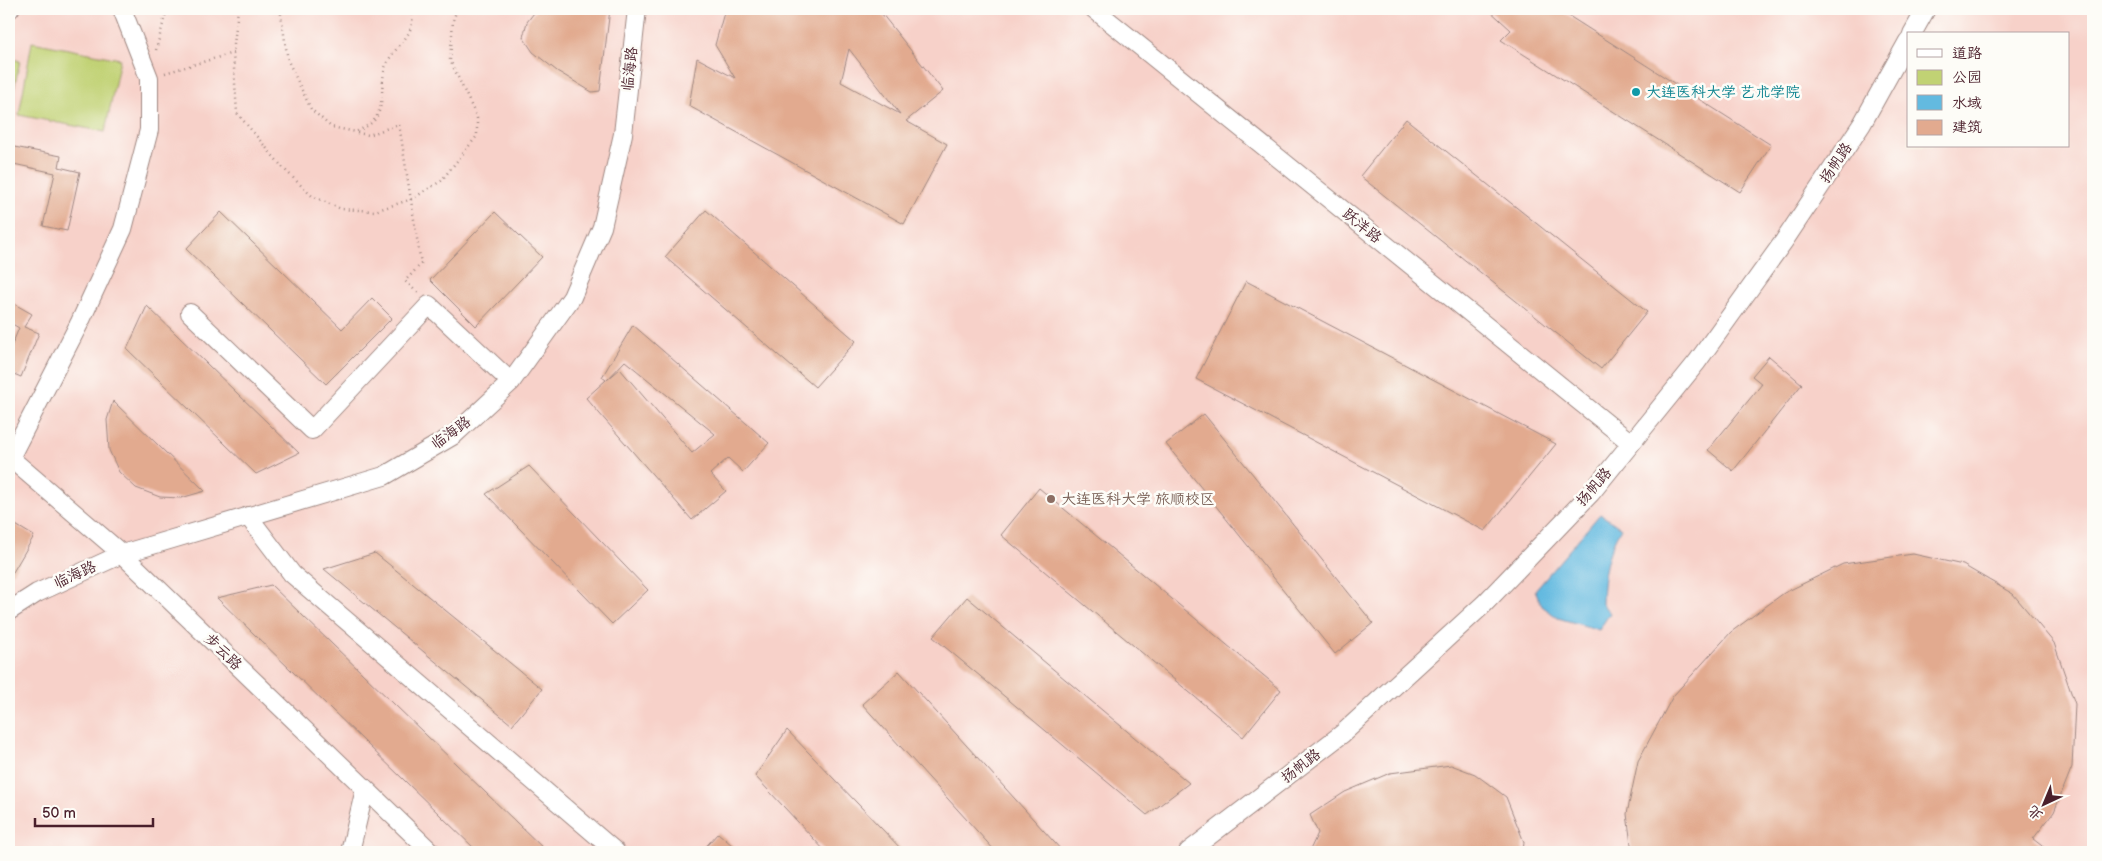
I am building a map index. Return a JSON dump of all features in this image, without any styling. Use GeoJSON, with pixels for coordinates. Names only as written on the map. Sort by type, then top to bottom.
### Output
{"type":"FeatureCollection","features":[{"type":"Feature","properties":{"kind":"street"},"geometry":{"type":"LineString","coordinates":[[9,458],[80,322],[123,229],[149,130],[149,78],[122,9]]}},
{"type":"Feature","properties":{"kind":"street","name":"临海路"},"geometry":{"type":"LineString","coordinates":[[9,611],[37,593],[122,554],[384,476],[454,435],[512,382],[572,297],[602,227],[623,134],[637,9]]}},
{"type":"Feature","properties":{"kind":"street","name":"跃洋路"},"geometry":{"type":"LineString","coordinates":[[1094,9],[1631,444]]}},
{"type":"Feature","properties":{"kind":"street"},"geometry":{"type":"LineString","coordinates":[[1913,32],[1926,9]]}},
{"type":"Feature","properties":{"kind":"street","name":"扬帆路"},"geometry":{"type":"LineString","coordinates":[[1188,852],[1342,734],[1484,604],[1591,493],[1697,362],[1784,241],[1862,124],[1907,43]]}},
{"type":"Feature","properties":{"kind":"street"},"geometry":{"type":"LineString","coordinates":[[190,313],[312,430],[429,304],[512,382]]}},
{"type":"Feature","properties":{"kind":"street","name":"步云路"},"geometry":{"type":"LineString","coordinates":[[9,458],[122,554],[431,852]]}},
{"type":"Feature","properties":{"kind":"street"},"geometry":{"type":"LineString","coordinates":[[248,516],[292,574],[616,852]]}},
{"type":"Feature","properties":{"kind":"street"},"geometry":{"type":"LineString","coordinates":[[350,852],[365,789]]}},
{"type":"Feature","properties":{"kind":"path"},"geometry":{"type":"LineString","coordinates":[[156,52],[167,9]]}},
{"type":"Feature","properties":{"kind":"path"},"geometry":{"type":"LineString","coordinates":[[238,9],[233,53],[237,114],[284,169],[312,196],[341,210],[375,211],[412,199],[441,181],[477,136],[476,118],[450,60],[453,21],[457,9]]}},
{"type":"Feature","properties":{"kind":"path"},"geometry":{"type":"LineString","coordinates":[[283,9],[281,14],[288,61],[312,109],[331,126],[369,135],[399,124],[421,264],[404,281],[429,304]]}},
{"type":"Feature","properties":{"kind":"path"},"geometry":{"type":"LineString","coordinates":[[356,132],[375,120],[380,104],[387,63],[407,38],[412,16],[411,9]]}},
{"type":"Feature","properties":{"kind":"path"},"geometry":{"type":"LineString","coordinates":[[149,78],[233,53]]}},
{"type":"Feature","properties":{"kind":"shaded area","name":"大连医科大学 旅顺校区"},"geometry":{"type":"Polygon","coordinates":[[[9,9],[2093,9],[2093,852],[9,852],[9,9]]]}},
{"type":"Feature","properties":{"kind":"green space"},"geometry":{"type":"Polygon","coordinates":[[[32,42],[120,59],[105,132],[19,115],[32,42]]]}},
{"type":"Feature","properties":{"kind":"green space"},"geometry":{"type":"Polygon","coordinates":[[[9,58],[20,61],[9,112],[9,58]]]}},
{"type":"Feature","properties":{"kind":"water"},"geometry":{"type":"Polygon","coordinates":[[[1600,514],[1621,528],[1612,547],[1604,574],[1602,604],[1610,613],[1599,630],[1558,618],[1542,606],[1535,590],[1600,514]]]}},
{"type":"Feature","properties":{"kind":"building"},"geometry":{"type":"Polygon","coordinates":[[[537,9],[610,9],[600,91],[592,92],[557,71],[533,52],[523,37],[527,22],[537,9]]]}},
{"type":"Feature","properties":{"kind":"building"},"geometry":{"type":"Polygon","coordinates":[[[725,9],[878,9],[943,91],[906,121],[947,144],[904,224],[689,106],[697,58],[735,78],[715,45],[725,9]],[[849,49],[841,82],[900,114],[849,49]]]}},
{"type":"Feature","properties":{"kind":"building","name":"大连医科大学 艺术学院"},"geometry":{"type":"Polygon","coordinates":[[[1488,9],[1558,9],[1771,145],[1740,192],[1501,40],[1511,30],[1488,9]]]}},
{"type":"Feature","properties":{"kind":"building"},"geometry":{"type":"Polygon","coordinates":[[[1406,119],[1647,312],[1601,369],[1360,176],[1406,119]]]}},
{"type":"Feature","properties":{"kind":"building"},"geometry":{"type":"Polygon","coordinates":[[[9,146],[61,156],[59,167],[80,172],[67,231],[43,226],[55,173],[9,163],[9,146]]]}},
{"type":"Feature","properties":{"kind":"building"},"geometry":{"type":"Polygon","coordinates":[[[706,210],[856,341],[815,387],[665,257],[706,210]]]}},
{"type":"Feature","properties":{"kind":"building"},"geometry":{"type":"Polygon","coordinates":[[[221,212],[342,329],[372,298],[392,318],[326,384],[186,249],[221,212]]]}},
{"type":"Feature","properties":{"kind":"building"},"geometry":{"type":"Polygon","coordinates":[[[495,212],[542,257],[476,326],[430,280],[495,212]]]}},
{"type":"Feature","properties":{"kind":"building"},"geometry":{"type":"Polygon","coordinates":[[[1246,281],[1556,444],[1485,531],[1196,379],[1246,281]]]}},
{"type":"Feature","properties":{"kind":"building"},"geometry":{"type":"Polygon","coordinates":[[[9,301],[32,314],[24,327],[39,333],[21,377],[9,372],[9,352],[19,328],[9,322],[9,301]]]}},
{"type":"Feature","properties":{"kind":"building"},"geometry":{"type":"Polygon","coordinates":[[[147,306],[299,453],[256,474],[127,349],[147,306]]]}},
{"type":"Feature","properties":{"kind":"building"},"geometry":{"type":"Polygon","coordinates":[[[633,325],[769,443],[743,472],[728,458],[710,474],[726,491],[692,520],[586,398],[606,380],[602,377],[633,325]],[[625,361],[607,380],[620,369],[692,453],[715,434],[625,361]]]}},
{"type":"Feature","properties":{"kind":"building"},"geometry":{"type":"Polygon","coordinates":[[[1769,356],[1802,384],[1733,471],[1708,450],[1762,384],[1752,376],[1769,356]]]}},
{"type":"Feature","properties":{"kind":"building"},"geometry":{"type":"Polygon","coordinates":[[[113,401],[205,491],[181,498],[160,497],[136,488],[119,472],[109,450],[107,420],[113,401]]]}},
{"type":"Feature","properties":{"kind":"building"},"geometry":{"type":"Polygon","coordinates":[[[1204,414],[1373,623],[1335,654],[1166,444],[1204,414]]]}},
{"type":"Feature","properties":{"kind":"building"},"geometry":{"type":"Polygon","coordinates":[[[529,466],[648,590],[612,624],[486,494],[529,466]]]}},
{"type":"Feature","properties":{"kind":"building"},"geometry":{"type":"Polygon","coordinates":[[[1039,488],[1281,690],[1243,737],[1001,535],[1039,488]]]}},
{"type":"Feature","properties":{"kind":"building"},"geometry":{"type":"Polygon","coordinates":[[[9,521],[34,536],[9,579],[9,521]]]}},
{"type":"Feature","properties":{"kind":"building"},"geometry":{"type":"Polygon","coordinates":[[[375,553],[542,689],[512,725],[324,569],[375,553]]]}},
{"type":"Feature","properties":{"kind":"building"},"geometry":{"type":"Polygon","coordinates":[[[1913,554],[1963,565],[2013,594],[2054,643],[2075,704],[2072,767],[2054,812],[2033,839],[2050,852],[1632,852],[1627,814],[1638,761],[1673,696],[1731,632],[1784,593],[1843,564],[1913,554]]]}},
{"type":"Feature","properties":{"kind":"building"},"geometry":{"type":"Polygon","coordinates":[[[271,585],[547,852],[478,852],[217,598],[271,585]]]}},
{"type":"Feature","properties":{"kind":"building"},"geometry":{"type":"Polygon","coordinates":[[[967,597],[1189,783],[1147,815],[933,637],[967,597]]]}},
{"type":"Feature","properties":{"kind":"building"},"geometry":{"type":"Polygon","coordinates":[[[899,671],[1063,852],[996,852],[862,704],[899,671]]]}},
{"type":"Feature","properties":{"kind":"building"},"geometry":{"type":"Polygon","coordinates":[[[787,730],[904,852],[826,852],[755,776],[787,730]]]}},
{"type":"Feature","properties":{"kind":"building"},"geometry":{"type":"Polygon","coordinates":[[[1451,765],[1475,774],[1506,797],[1524,842],[1523,852],[1309,852],[1318,833],[1310,815],[1345,792],[1390,773],[1451,765]]]}},
{"type":"Feature","properties":{"kind":"building"},"geometry":{"type":"Polygon","coordinates":[[[718,833],[740,852],[701,852],[718,833]]]}},
{"type":"Feature","properties":{"kind":"place","name":"大连医科大学 艺术学院"},"geometry":{"type":"Point","coordinates":[1636,92]}},
{"type":"Feature","properties":{"kind":"place","name":"大连医科大学 旅顺校区"},"geometry":{"type":"Point","coordinates":[1051,499]}}]}
